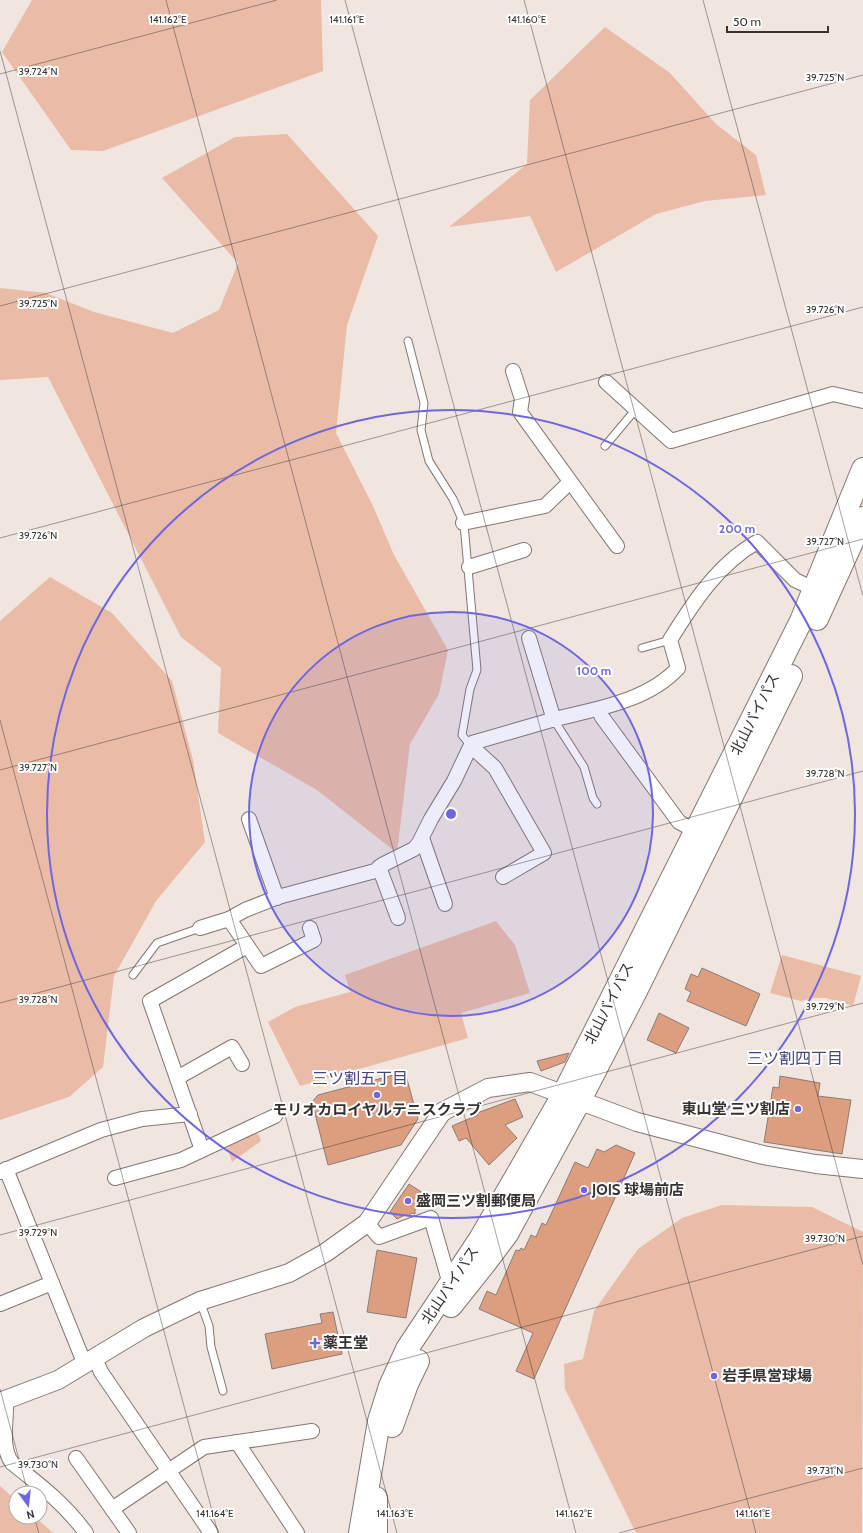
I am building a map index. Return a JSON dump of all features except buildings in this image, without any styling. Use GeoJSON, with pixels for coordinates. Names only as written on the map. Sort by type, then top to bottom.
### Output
{"type":"FeatureCollection","features":[{"type":"Feature","properties":{"kind":"highway","name":"北山バイパス"},"geometry":{"type":"LineString","coordinates":[[376,1533],[376,1496],[392,1428],[407,1384],[429,1337],[446,1311],[507,1234],[695,831],[801,621],[863,469]]}},
{"type":"Feature","properties":{"kind":"highway","name":"北山バイパス"},"geometry":{"type":"LineString","coordinates":[[360,1533],[379,1421],[390,1386],[407,1349],[571,1098],[636,992],[803,650],[863,518]]}},
{"type":"Feature","properties":{"kind":"street"},"geometry":{"type":"LineString","coordinates":[[512,371],[522,399],[520,412],[617,546]]}},
{"type":"Feature","properties":{"kind":"street"},"geometry":{"type":"LineString","coordinates":[[606,382],[671,441],[833,394],[863,401]]}},
{"type":"Feature","properties":{"kind":"street"},"geometry":{"type":"LineString","coordinates":[[463,523],[545,506],[570,482]]}},
{"type":"Feature","properties":{"kind":"street"},"geometry":{"type":"LineString","coordinates":[[200,928],[229,919],[245,910],[277,898],[374,871],[414,849],[422,838],[431,819],[454,781],[472,743],[598,709],[634,696],[667,680],[678,668],[670,640],[690,608],[715,577],[757,542],[795,580],[814,589]]}},
{"type":"Feature","properties":{"kind":"street"},"geometry":{"type":"LineString","coordinates":[[468,567],[524,550]]}},
{"type":"Feature","properties":{"kind":"street"},"geometry":{"type":"LineString","coordinates":[[529,638],[554,720]]}},
{"type":"Feature","properties":{"kind":"street"},"geometry":{"type":"LineString","coordinates":[[598,709],[602,717],[679,822],[695,831]]}},
{"type":"Feature","properties":{"kind":"street"},"geometry":{"type":"LineString","coordinates":[[471,746],[495,768],[544,853],[503,877]]}},
{"type":"Feature","properties":{"kind":"street"},"geometry":{"type":"LineString","coordinates":[[249,819],[277,898]]}},
{"type":"Feature","properties":{"kind":"street"},"geometry":{"type":"LineString","coordinates":[[422,838],[445,904]]}},
{"type":"Feature","properties":{"kind":"street"},"geometry":{"type":"LineString","coordinates":[[379,867],[398,918]]}},
{"type":"Feature","properties":{"kind":"street"},"geometry":{"type":"LineString","coordinates":[[229,919],[260,966],[314,940],[310,928]]}},
{"type":"Feature","properties":{"kind":"street"},"geometry":{"type":"LineString","coordinates":[[202,1150],[150,1001],[247,946]]}},
{"type":"Feature","properties":{"kind":"street"},"geometry":{"type":"LineString","coordinates":[[177,1078],[232,1047],[242,1064]]}},
{"type":"Feature","properties":{"kind":"street"},"geometry":{"type":"LineString","coordinates":[[86,1533],[72,1514],[57,1498],[12,1463],[6,1456],[4,1448],[3,1401],[58,1380],[144,1328],[200,1301],[289,1273],[325,1253],[367,1222],[442,1112],[488,1088],[530,1082],[637,1122],[763,1155],[816,1164],[863,1169]]}},
{"type":"Feature","properties":{"kind":"street"},"geometry":{"type":"LineString","coordinates":[[190,1114],[142,1119],[101,1130],[3,1170],[52,1283],[81,1355],[91,1360],[101,1372],[211,1533]]}},
{"type":"Feature","properties":{"kind":"street"},"geometry":{"type":"LineString","coordinates":[[115,1178],[181,1160],[275,1116]]}},
{"type":"Feature","properties":{"kind":"street"},"geometry":{"type":"LineString","coordinates":[[367,1222],[379,1237],[431,1218],[450,1284]]}},
{"type":"Feature","properties":{"kind":"street"},"geometry":{"type":"LineString","coordinates":[[0,1304],[52,1283]]}},
{"type":"Feature","properties":{"kind":"street"},"geometry":{"type":"LineString","coordinates":[[112,1509],[204,1447],[312,1431]]}},
{"type":"Feature","properties":{"kind":"street"},"geometry":{"type":"LineString","coordinates":[[237,1442],[297,1533]]}},
{"type":"Feature","properties":{"kind":"street"},"geometry":{"type":"LineString","coordinates":[[76,1458],[129,1533]]}},
{"type":"Feature","properties":{"kind":"lane"},"geometry":{"type":"LineString","coordinates":[[408,341],[424,403],[421,430],[429,461],[452,499],[463,523],[477,670],[470,689],[462,735],[471,746]]}},
{"type":"Feature","properties":{"kind":"lane"},"geometry":{"type":"LineString","coordinates":[[605,446],[636,409]]}},
{"type":"Feature","properties":{"kind":"lane"},"geometry":{"type":"LineString","coordinates":[[642,648],[670,640]]}},
{"type":"Feature","properties":{"kind":"lane"},"geometry":{"type":"LineString","coordinates":[[554,720],[584,767],[593,798],[597,804]]}},
{"type":"Feature","properties":{"kind":"lane"},"geometry":{"type":"LineString","coordinates":[[133,975],[157,943],[200,928]]}},
{"type":"Feature","properties":{"kind":"lane"},"geometry":{"type":"LineString","coordinates":[[200,1301],[209,1326],[211,1347],[223,1391]]}},
{"type":"Feature","properties":{"kind":"shaded area"},"geometry":{"type":"Polygon","coordinates":[[[32,0],[321,0],[323,71],[103,151],[71,150],[2,52],[32,0]]]}},
{"type":"Feature","properties":{"kind":"shaded area"},"geometry":{"type":"Polygon","coordinates":[[[605,27],[670,73],[716,124],[756,155],[766,195],[705,201],[656,214],[556,272],[530,216],[449,227],[527,164],[530,100],[605,27]]]}},
{"type":"Feature","properties":{"kind":"shaded area"},"geometry":{"type":"Polygon","coordinates":[[[287,134],[378,236],[347,325],[336,433],[373,506],[394,555],[448,650],[439,694],[410,744],[397,853],[317,790],[218,733],[221,668],[181,637],[48,377],[0,380],[0,288],[46,293],[94,312],[173,333],[219,310],[238,263],[162,178],[235,137],[287,134]]]}},
{"type":"Feature","properties":{"kind":"shaded area"},"geometry":{"type":"Polygon","coordinates":[[[50,577],[112,613],[172,681],[193,760],[205,842],[156,901],[114,976],[103,1067],[69,1097],[0,1120],[0,621],[50,577]]]}},
{"type":"Feature","properties":{"kind":"shaded area"},"geometry":{"type":"Polygon","coordinates":[[[496,921],[515,945],[530,993],[461,1013],[468,1038],[300,1086],[268,1022],[295,1007],[350,992],[345,975],[496,921]]]}},
{"type":"Feature","properties":{"kind":"shaded area"},"geometry":{"type":"Polygon","coordinates":[[[782,955],[861,976],[853,1006],[826,998],[813,998],[801,1001],[770,993],[782,955]]]}},
{"type":"Feature","properties":{"kind":"shaded area"},"geometry":{"type":"Polygon","coordinates":[[[255,1133],[259,1135],[261,1141],[232,1162],[227,1147],[255,1133]]]}},
{"type":"Feature","properties":{"kind":"shaded area","name":"岩手県営球場"},"geometry":{"type":"Polygon","coordinates":[[[722,1205],[812,1207],[863,1232],[862,1533],[636,1533],[565,1389],[564,1364],[583,1359],[594,1311],[638,1249],[682,1218],[722,1205]]]}},
{"type":"Feature","properties":{"kind":"shaded area"},"geometry":{"type":"Polygon","coordinates":[[[0,1486],[8,1493],[8,1525],[44,1525],[53,1533],[0,1533],[0,1486]]]}},
{"type":"Feature","properties":{"kind":"place","name":"モリオカロイヤルテニスクラブ"},"geometry":{"type":"Point","coordinates":[377,1095]}},
{"type":"Feature","properties":{"kind":"place","name":"東山堂 三ツ割店"},"geometry":{"type":"Point","coordinates":[798,1109]}},
{"type":"Feature","properties":{"kind":"place","name":"JOIS 球場前店"},"geometry":{"type":"Point","coordinates":[584,1190]}},
{"type":"Feature","properties":{"kind":"place","name":"盛岡三ツ割郵便局"},"geometry":{"type":"Point","coordinates":[408,1201]}},
{"type":"Feature","properties":{"kind":"place","name":"薬王堂"},"geometry":{"type":"Point","coordinates":[315,1343]}},
{"type":"Feature","properties":{"kind":"place","name":"岩手県営球場"},"geometry":{"type":"Point","coordinates":[714,1376]}},
{"type":"Feature","properties":{"kind":"district","name":"三ツ割四丁目"},"geometry":{"type":"Point","coordinates":[795,1058]}},
{"type":"Feature","properties":{"kind":"district","name":"三ツ割五丁目"},"geometry":{"type":"Point","coordinates":[360,1078]}}]}
